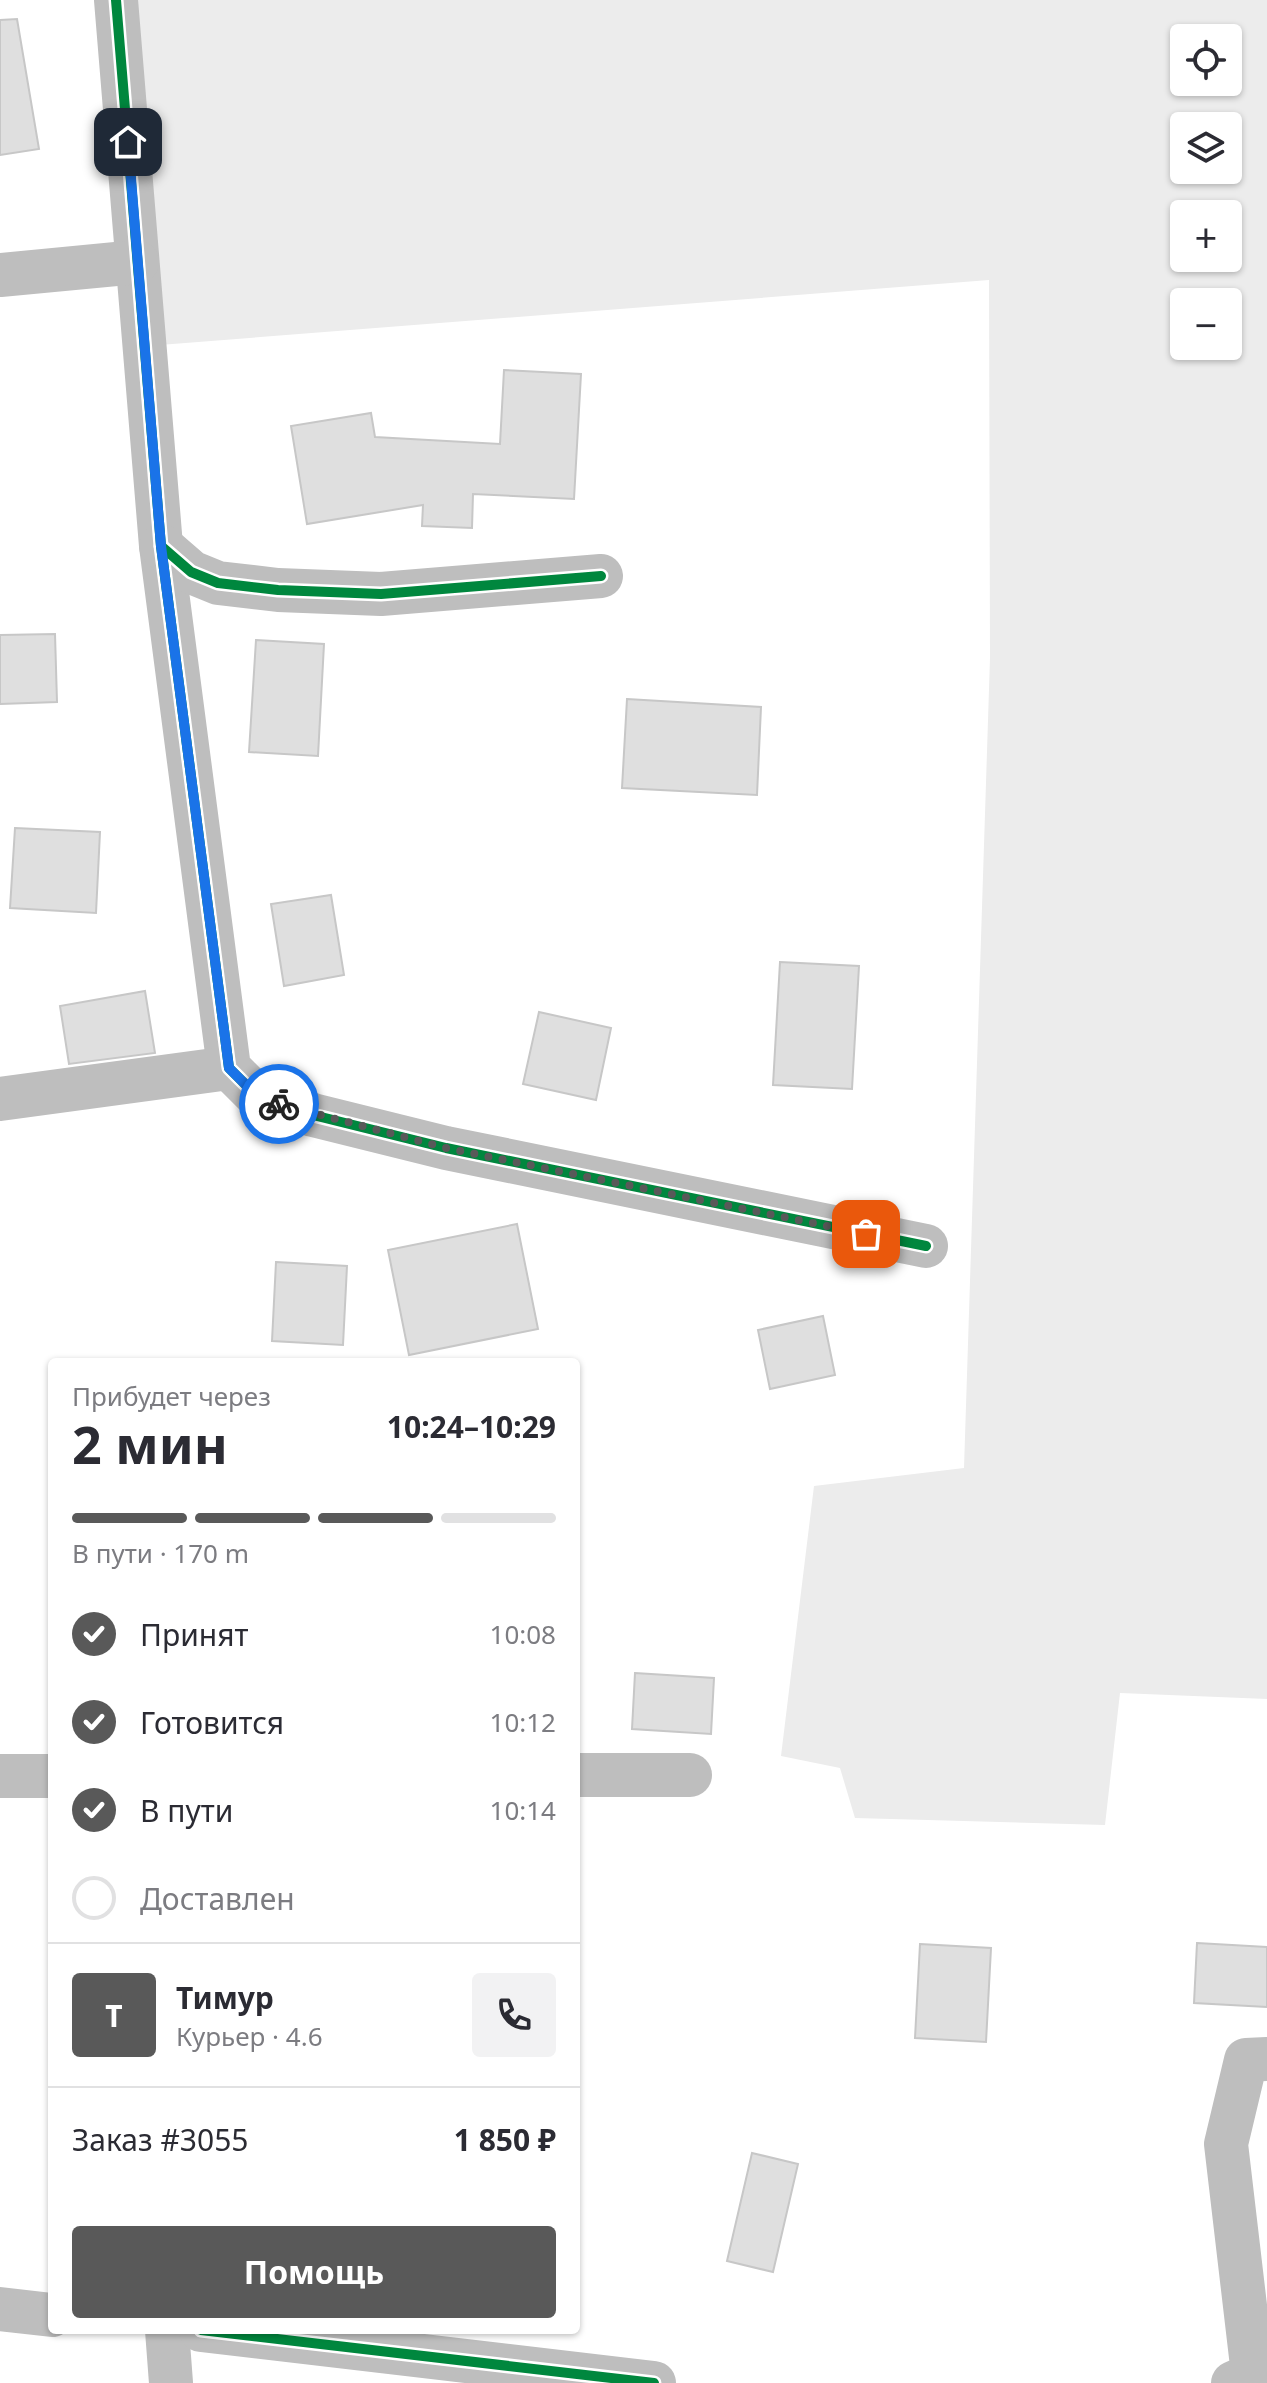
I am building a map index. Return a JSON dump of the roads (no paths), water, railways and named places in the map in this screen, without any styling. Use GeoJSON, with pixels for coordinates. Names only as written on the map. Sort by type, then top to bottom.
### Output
{"type":"FeatureCollection","features":[{"type":"Feature","properties":{"kind":"street"},"geometry":{"type":"LineString","coordinates":[[116,0],[161,546],[229,1068],[258,1097],[328,1119],[446,1148],[926,1246]]}},
{"type":"Feature","properties":{"kind":"street"},"geometry":{"type":"LineString","coordinates":[[0,275],[137,262]]}},
{"type":"Feature","properties":{"kind":"street"},"geometry":{"type":"LineString","coordinates":[[161,546],[191,572],[218,583],[278,590],[381,594],[601,576]]}},
{"type":"Feature","properties":{"kind":"street"},"geometry":{"type":"LineString","coordinates":[[0,1099],[229,1068]]}},
{"type":"Feature","properties":{"kind":"street"},"geometry":{"type":"LineString","coordinates":[[580,1775],[690,1775]]}},
{"type":"Feature","properties":{"kind":"street"},"geometry":{"type":"LineString","coordinates":[[0,1776],[48,1776]]}},
{"type":"Feature","properties":{"kind":"street"},"geometry":{"type":"LineString","coordinates":[[1233,2383],[1253,2374],[1226,2144],[1246,2060],[1267,2059]]}},
{"type":"Feature","properties":{"kind":"street"},"geometry":{"type":"LineString","coordinates":[[0,2309],[48,2315]]}},
{"type":"Feature","properties":{"kind":"street"},"geometry":{"type":"LineString","coordinates":[[167,2334],[171,2383]]}},
{"type":"Feature","properties":{"kind":"street"},"geometry":{"type":"LineString","coordinates":[[230,2334],[543,2377],[654,2383]]}}]}
